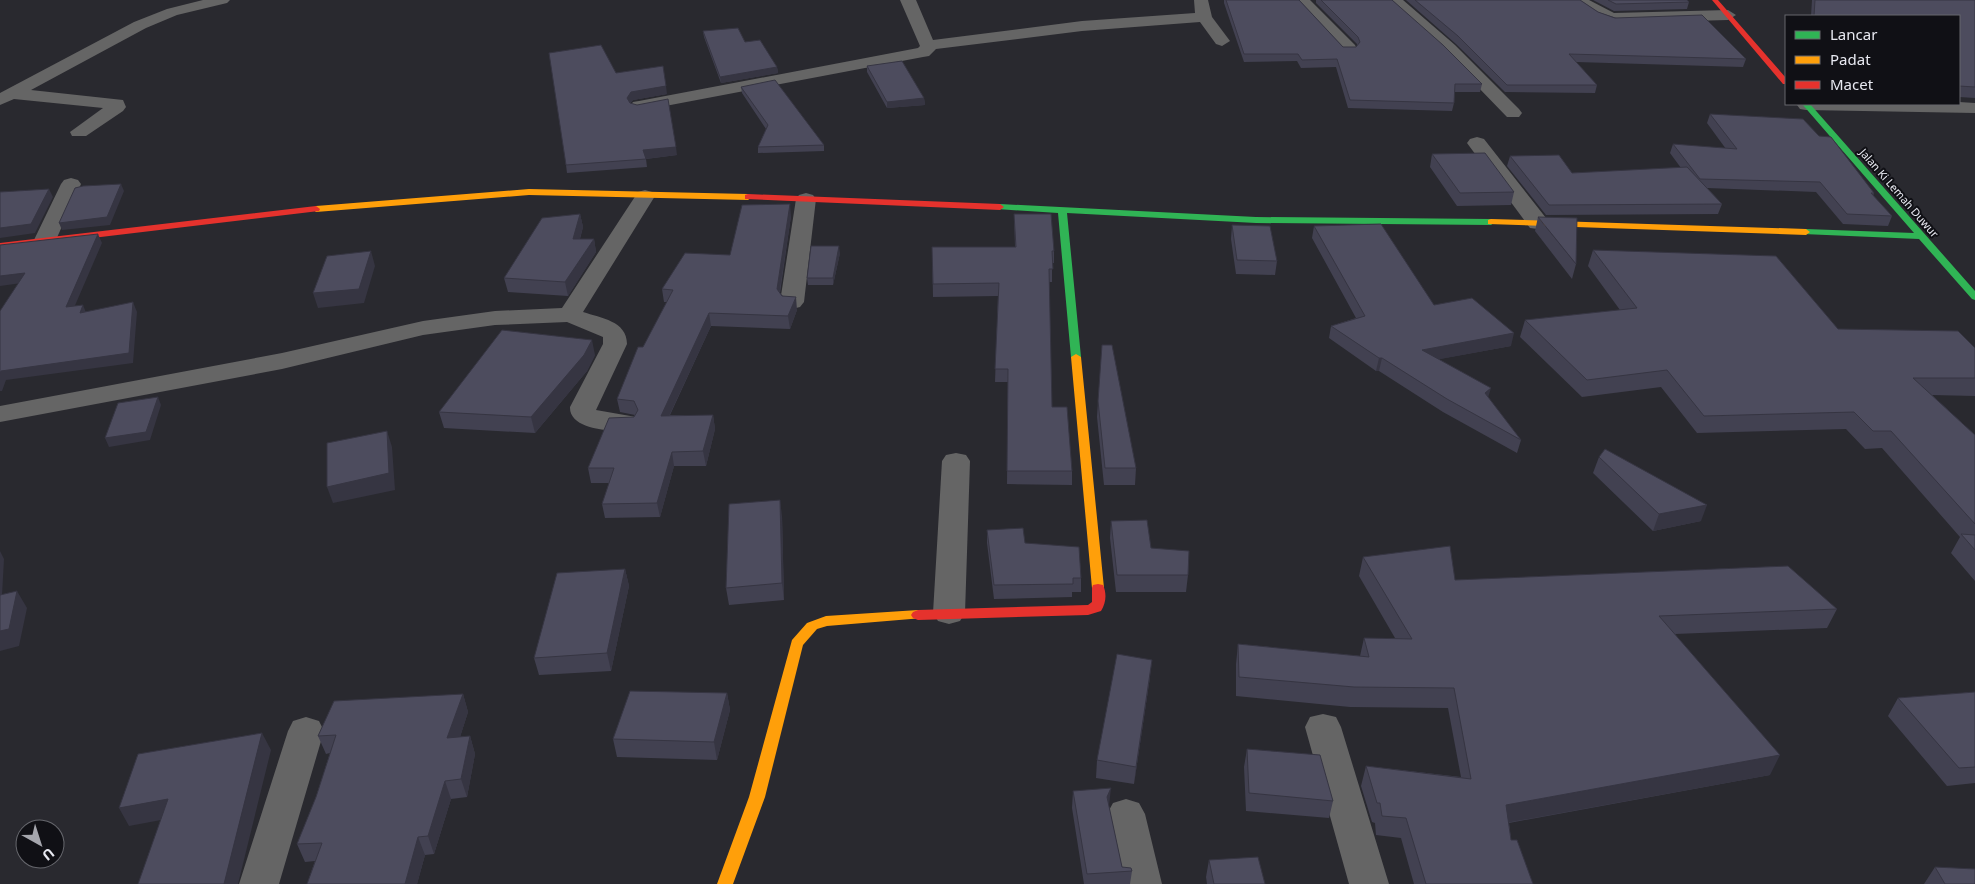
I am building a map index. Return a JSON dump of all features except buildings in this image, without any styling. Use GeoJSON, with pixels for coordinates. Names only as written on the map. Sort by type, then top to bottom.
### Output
{"type":"FeatureCollection","features":[{"type":"Feature","properties":{"kind":"street"},"geometry":{"type":"LineString","coordinates":[[6,97],[140,25],[172,12],[222,0]]}},
{"type":"Feature","properties":{"kind":"street"},"geometry":{"type":"LineString","coordinates":[[908,0],[927,44],[931,45]]}},
{"type":"Feature","properties":{"kind":"street"},"geometry":{"type":"LineString","coordinates":[[1203,0],[1200,2],[1204,18],[1222,40]]}},
{"type":"Feature","properties":{"kind":"street"},"geometry":{"type":"LineString","coordinates":[[1302,0],[1349,49]]}},
{"type":"Feature","properties":{"kind":"street"},"geometry":{"type":"LineString","coordinates":[[1394,0],[1449,48],[1513,113]]}},
{"type":"Feature","properties":{"kind":"street"},"geometry":{"type":"LineString","coordinates":[[1579,0],[1602,15],[1614,18],[1728,15]]}},
{"type":"Feature","properties":{"kind":"street"},"geometry":{"type":"LineString","coordinates":[[1714,0],[1785,81]]}},
{"type":"Feature","properties":{"kind":"street"},"geometry":{"type":"LineString","coordinates":[[639,106],[923,52],[931,45],[1082,26],[1204,18]]}},
{"type":"Feature","properties":{"kind":"street"},"geometry":{"type":"LineString","coordinates":[[6,97],[117,104],[117,107],[79,132]]}},
{"type":"Feature","properties":{"kind":"street","name":"Jalan Ki Lemah Duwur"},"geometry":{"type":"LineString","coordinates":[[1807,105],[1975,297]]}},
{"type":"Feature","properties":{"kind":"street"},"geometry":{"type":"LineString","coordinates":[[1848,105],[1975,108]]}},
{"type":"Feature","properties":{"kind":"street"},"geometry":{"type":"LineString","coordinates":[[1477,142],[1538,223]]}},
{"type":"Feature","properties":{"kind":"street"},"geometry":{"type":"LineString","coordinates":[[44,242],[71,184]]}},
{"type":"Feature","properties":{"kind":"street"},"geometry":{"type":"LineString","coordinates":[[0,246],[314,209],[529,192],[806,199],[1256,220],[1538,223],[1920,236]]}},
{"type":"Feature","properties":{"kind":"street"},"geometry":{"type":"LineString","coordinates":[[569,314],[645,196]]}},
{"type":"Feature","properties":{"kind":"street"},"geometry":{"type":"LineString","coordinates":[[792,302],[806,199]]}},
{"type":"Feature","properties":{"kind":"street"},"geometry":{"type":"LineString","coordinates":[[725,884],[757,797],[797,643],[812,626],[826,621],[949,613],[1088,610],[1096,608],[1099,602],[1062,210]]}},
{"type":"Feature","properties":{"kind":"street"},"geometry":{"type":"LineString","coordinates":[[0,414],[282,361],[423,328],[495,318],[569,314],[610,330],[615,336],[615,344],[583,408],[583,414],[592,419],[626,423]]}},
{"type":"Feature","properties":{"kind":"street"},"geometry":{"type":"LineString","coordinates":[[949,613],[956,461]]}},
{"type":"Feature","properties":{"kind":"street"},"geometry":{"type":"LineString","coordinates":[[1323,727],[1369,884]]}},
{"type":"Feature","properties":{"kind":"street"},"geometry":{"type":"LineString","coordinates":[[259,884],[306,731]]}},
{"type":"Feature","properties":{"kind":"street"},"geometry":{"type":"LineString","coordinates":[[1126,814],[1142,884]]}},
{"type":"Feature","properties":{"kind":"traffic: fast"},"geometry":{"type":"LineString","coordinates":[[1807,105],[1975,297]]}},
{"type":"Feature","properties":{"kind":"traffic: fast"},"geometry":{"type":"LineString","coordinates":[[1000,207],[1256,220],[1491,222]]}},
{"type":"Feature","properties":{"kind":"traffic: fast"},"geometry":{"type":"LineString","coordinates":[[1062,210],[1076,357]]}},
{"type":"Feature","properties":{"kind":"traffic: fast"},"geometry":{"type":"LineString","coordinates":[[1806,232],[1920,236]]}},
{"type":"Feature","properties":{"kind":"traffic: slow"},"geometry":{"type":"LineString","coordinates":[[316,209],[529,192],[748,197]]}},
{"type":"Feature","properties":{"kind":"traffic: slow"},"geometry":{"type":"LineString","coordinates":[[1491,222],[1806,232]]}},
{"type":"Feature","properties":{"kind":"traffic: slow"},"geometry":{"type":"LineString","coordinates":[[1076,357],[1098,588]]}},
{"type":"Feature","properties":{"kind":"traffic: slow"},"geometry":{"type":"LineString","coordinates":[[725,884],[757,797],[797,643],[812,626],[826,621],[918,615]]}},
{"type":"Feature","properties":{"kind":"traffic: jam"},"geometry":{"type":"LineString","coordinates":[[1715,0],[1785,81]]}},
{"type":"Feature","properties":{"kind":"traffic: jam"},"geometry":{"type":"LineString","coordinates":[[748,197],[1000,207]]}},
{"type":"Feature","properties":{"kind":"traffic: jam"},"geometry":{"type":"LineString","coordinates":[[0,246],[316,209]]}},
{"type":"Feature","properties":{"kind":"traffic: jam"},"geometry":{"type":"LineString","coordinates":[[918,615],[1088,610],[1096,608],[1099,602],[1098,588]]}}]}
